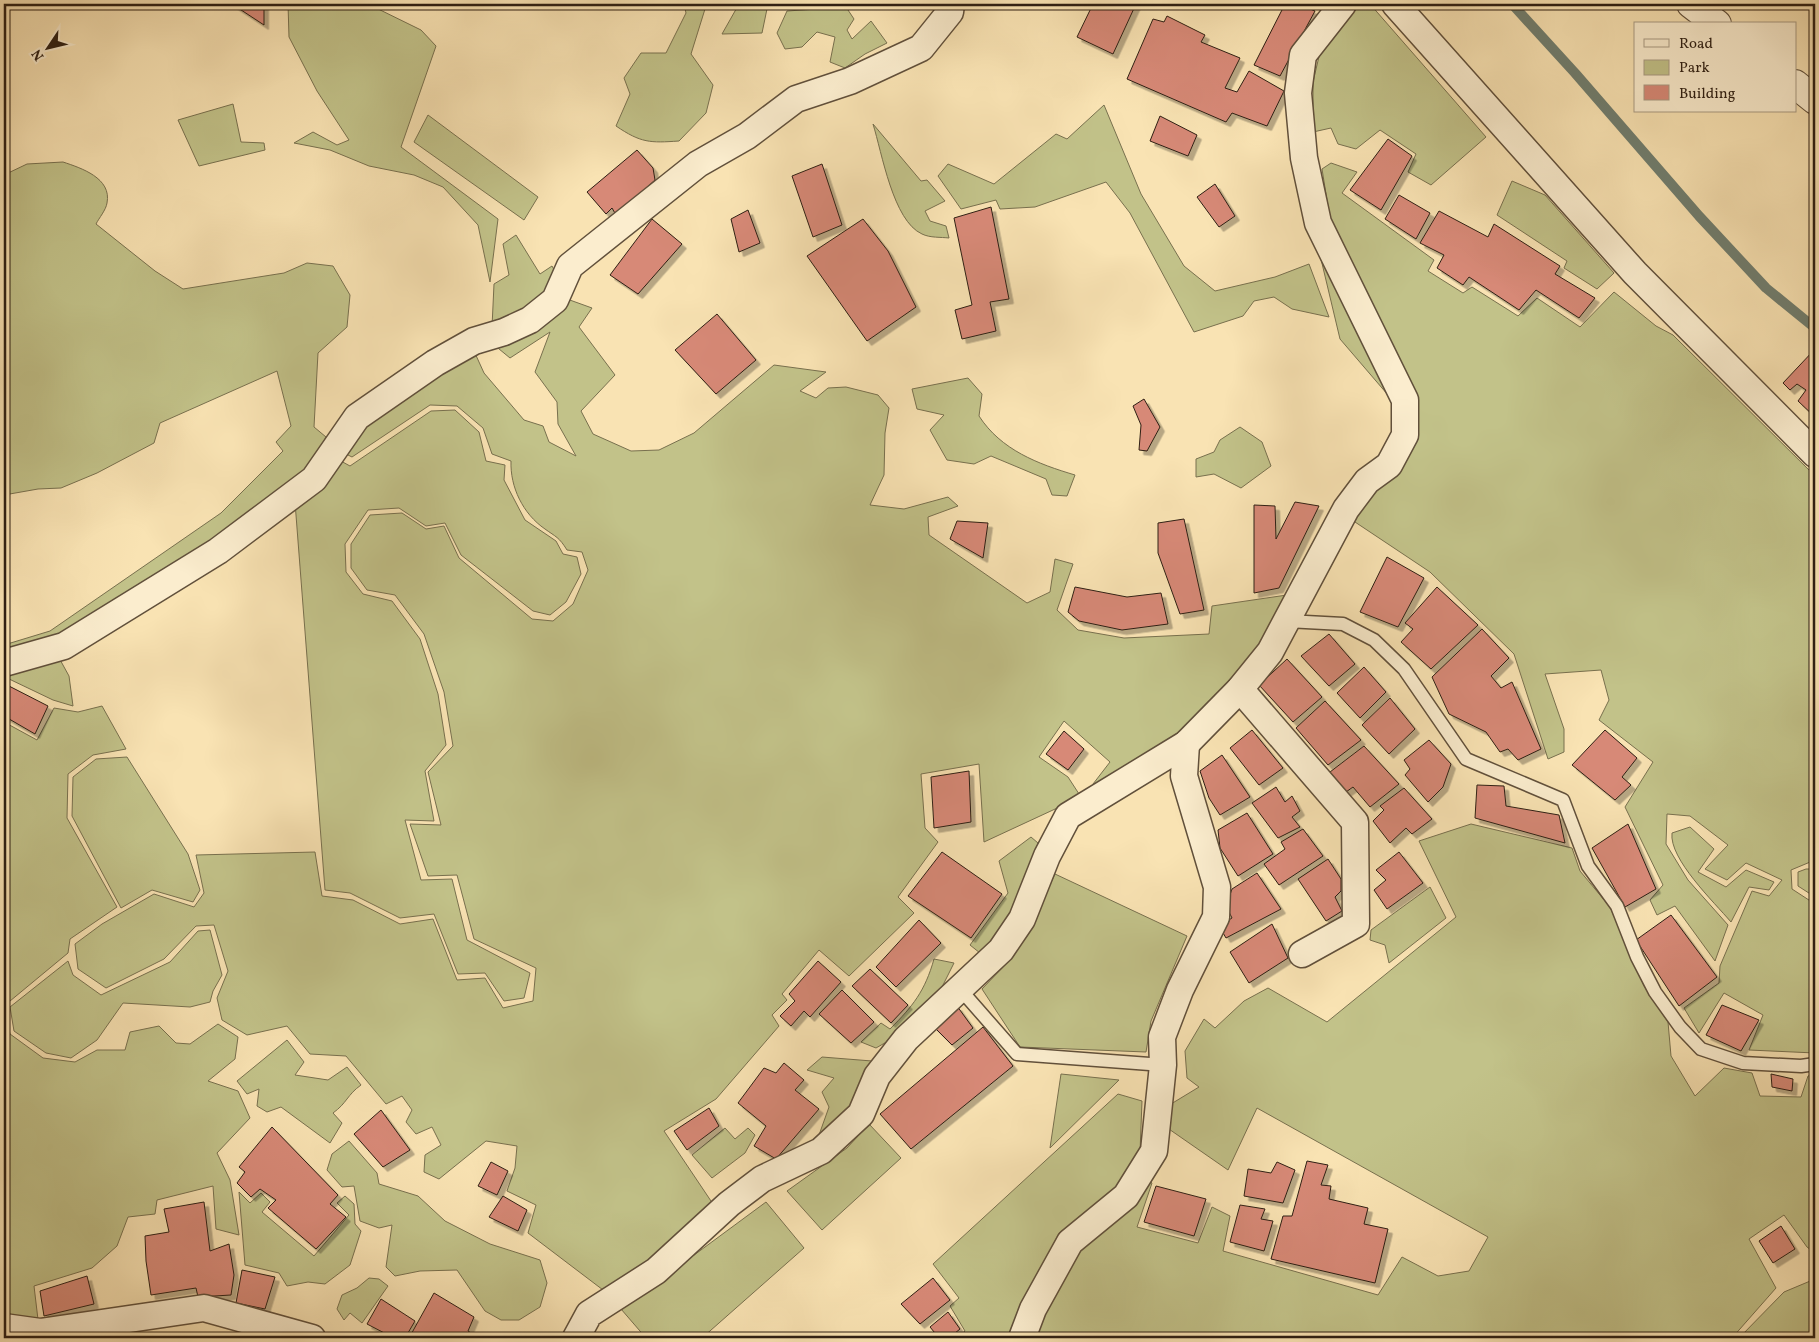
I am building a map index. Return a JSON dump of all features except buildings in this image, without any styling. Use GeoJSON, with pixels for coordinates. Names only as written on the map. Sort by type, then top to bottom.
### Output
{"type":"FeatureCollection","features":[{"type":"Feature","properties":{"kind":"street"},"geometry":{"type":"LineString","coordinates":[[4,663],[64,646],[117,616],[218,551],[314,479],[357,417],[435,362],[474,341],[504,332],[530,320],[555,300],[570,266],[698,164],[747,136],[796,100],[850,81],[921,48],[950,12],[951,4]]}},
{"type":"Feature","properties":{"kind":"street"},"geometry":{"type":"LineString","coordinates":[[576,1338],[589,1314],[656,1272],[729,1204],[762,1179],[821,1151],[861,1114],[877,1076],[906,1039],[1001,950],[1022,919],[1047,856],[1068,816],[1186,744],[1240,689],[1270,652],[1346,509],[1367,480],[1389,465],[1406,436],[1405,400],[1318,223],[1304,158],[1298,93],[1303,56],[1343,4]]}},
{"type":"Feature","properties":{"kind":"street"},"geometry":{"type":"LineString","coordinates":[[1395,4],[1635,274],[1815,454]]}},
{"type":"Feature","properties":{"kind":"street"},"geometry":{"type":"LineString","coordinates":[[1691,4],[1714,22]]}},
{"type":"Feature","properties":{"kind":"street"},"geometry":{"type":"LineString","coordinates":[[1796,85],[1815,100]]}},
{"type":"Feature","properties":{"kind":"street"},"geometry":{"type":"LineString","coordinates":[[1240,689],[1355,822],[1356,924],[1302,954]]}},
{"type":"Feature","properties":{"kind":"street"},"geometry":{"type":"LineString","coordinates":[[1022,1338],[1034,1309],[1070,1242],[1126,1196],[1154,1150],[1163,1065],[1162,1036],[1180,990],[1216,917],[1217,887],[1184,776],[1186,744]]}},
{"type":"Feature","properties":{"kind":"street"},"geometry":{"type":"LineString","coordinates":[[4,1327],[40,1332],[204,1308],[312,1338]]}},
{"type":"Feature","properties":{"kind":"lane"},"geometry":{"type":"LineString","coordinates":[[1287,621],[1343,624],[1374,640],[1404,669],[1466,759],[1563,800],[1588,866],[1617,906],[1637,957],[1655,992],[1680,1028],[1700,1049],[1743,1063],[1801,1066],[1815,1064]]}},
{"type":"Feature","properties":{"kind":"lane"},"geometry":{"type":"LineString","coordinates":[[960,989],[1017,1054],[1163,1065]]}},
{"type":"Feature","properties":{"kind":"green space"},"geometry":{"type":"Polygon","coordinates":[[[288,4],[368,4],[421,30],[436,46],[401,147],[498,219],[490,282],[478,225],[443,187],[414,175],[369,166],[330,150],[294,143],[313,132],[337,145],[349,140],[317,91],[289,37],[288,4]]]}},
{"type":"Feature","properties":{"kind":"green space"},"geometry":{"type":"Polygon","coordinates":[[[684,4],[716,4],[705,9],[691,54],[713,85],[706,113],[679,141],[653,142],[639,139],[616,126],[630,94],[624,78],[641,53],[666,53],[686,13],[684,4]]]}},
{"type":"Feature","properties":{"kind":"green space"},"geometry":{"type":"Polygon","coordinates":[[[739,4],[768,4],[762,33],[722,34],[739,4]]]}},
{"type":"Feature","properties":{"kind":"green space"},"geometry":{"type":"Polygon","coordinates":[[[844,4],[854,19],[847,30],[852,39],[871,21],[887,43],[865,54],[845,68],[830,62],[835,37],[817,32],[802,47],[785,49],[777,33],[787,11],[817,9],[844,4]]]}},
{"type":"Feature","properties":{"kind":"green space"},"geometry":{"type":"Polygon","coordinates":[[[1356,4],[1370,4],[1486,137],[1431,185],[1408,172],[1416,154],[1380,130],[1356,149],[1338,144],[1331,128],[1313,132],[1313,82],[1321,48],[1356,4]]]}},
{"type":"Feature","properties":{"kind":"green space"},"geometry":{"type":"Polygon","coordinates":[[[233,104],[241,142],[264,143],[265,150],[199,166],[178,120],[233,104]]]}},
{"type":"Feature","properties":{"kind":"green space"},"geometry":{"type":"Polygon","coordinates":[[[1104,105],[1141,194],[1184,266],[1215,291],[1275,277],[1309,264],[1329,317],[1292,309],[1274,297],[1254,301],[1243,316],[1194,332],[1130,213],[1106,182],[1035,207],[1000,209],[996,200],[961,209],[938,176],[948,164],[994,184],[1056,134],[1067,139],[1104,105]]]}},
{"type":"Feature","properties":{"kind":"green space"},"geometry":{"type":"Polygon","coordinates":[[[428,115],[538,197],[524,220],[414,142],[428,115]]]}},
{"type":"Feature","properties":{"kind":"green space"},"geometry":{"type":"Polygon","coordinates":[[[873,124],[921,181],[927,180],[945,201],[925,211],[930,221],[946,226],[949,238],[932,237],[922,234],[912,227],[903,215],[890,185],[873,124]]]}},
{"type":"Feature","properties":{"kind":"green space"},"geometry":{"type":"Polygon","coordinates":[[[63,162],[94,175],[105,187],[107,203],[96,224],[155,271],[183,289],[284,273],[307,263],[333,266],[350,295],[347,327],[318,353],[314,427],[326,437],[307,472],[221,539],[61,640],[4,657],[4,645],[50,631],[221,513],[283,451],[276,442],[291,426],[277,371],[160,423],[154,443],[97,473],[61,488],[38,489],[4,495],[4,175],[27,164],[63,162]]]}},
{"type":"Feature","properties":{"kind":"green space"},"geometry":{"type":"Polygon","coordinates":[[[1331,163],[1357,172],[1342,193],[1434,260],[1428,271],[1463,293],[1472,287],[1518,316],[1537,298],[1580,327],[1614,292],[1656,326],[1673,335],[1815,476],[1815,860],[1791,870],[1792,889],[1815,904],[1815,1053],[1749,1050],[1763,1015],[1724,993],[1699,1033],[1684,1008],[1719,983],[1720,966],[1752,891],[1769,896],[1782,880],[1746,863],[1727,880],[1705,869],[1728,845],[1690,816],[1667,814],[1666,844],[1688,880],[1728,925],[1715,961],[1675,906],[1657,915],[1650,900],[1663,885],[1625,807],[1653,762],[1599,720],[1609,700],[1601,670],[1545,674],[1564,729],[1564,752],[1548,759],[1514,654],[1430,572],[1352,520],[1410,443],[1388,395],[1340,339],[1320,255],[1330,219],[1322,169],[1331,163]]]}},
{"type":"Feature","properties":{"kind":"green space"},"geometry":{"type":"Polygon","coordinates":[[[1512,181],[1545,195],[1614,273],[1597,289],[1564,268],[1567,261],[1497,215],[1512,181]]]}},
{"type":"Feature","properties":{"kind":"green space"},"geometry":{"type":"Polygon","coordinates":[[[516,235],[540,274],[552,266],[558,277],[543,304],[492,327],[494,284],[509,275],[503,244],[516,235]]]}},
{"type":"Feature","properties":{"kind":"green space"},"geometry":{"type":"Polygon","coordinates":[[[567,299],[592,308],[579,327],[615,375],[581,411],[593,434],[631,451],[659,450],[694,433],[774,365],[826,372],[800,391],[816,398],[828,388],[846,387],[878,395],[889,408],[885,433],[884,475],[870,505],[904,509],[948,497],[958,506],[928,517],[929,535],[1027,603],[1050,592],[1055,559],[1073,564],[1057,610],[1078,630],[1124,638],[1209,634],[1212,606],[1287,595],[1266,635],[1233,679],[1178,739],[1100,788],[1093,784],[1110,762],[1064,721],[1039,757],[1068,777],[1081,797],[984,842],[979,764],[921,774],[925,828],[938,842],[898,897],[914,913],[849,976],[819,950],[782,994],[787,1000],[772,1015],[779,1026],[716,1099],[664,1131],[713,1204],[654,1264],[607,1293],[528,1233],[536,1205],[507,1191],[515,1168],[517,1146],[486,1141],[439,1179],[424,1172],[425,1155],[441,1145],[432,1127],[416,1134],[406,1122],[412,1110],[402,1096],[386,1104],[346,1056],[310,1054],[287,1026],[247,1035],[222,1020],[217,998],[228,971],[214,925],[196,926],[164,959],[106,988],[78,969],[75,944],[102,924],[154,894],[194,907],[204,893],[196,855],[315,852],[322,896],[353,900],[400,924],[433,919],[457,980],[485,978],[503,1008],[533,1001],[536,968],[474,939],[457,875],[428,876],[410,824],[441,825],[428,772],[453,746],[444,692],[424,634],[395,595],[367,590],[351,568],[351,544],[370,515],[402,513],[426,529],[444,526],[459,558],[532,619],[553,621],[573,604],[588,570],[582,552],[567,550],[559,540],[530,516],[519,499],[511,471],[511,461],[492,454],[483,428],[457,406],[430,405],[352,457],[342,452],[365,422],[474,351],[484,373],[524,420],[543,426],[549,442],[576,456],[558,424],[557,402],[535,372],[550,332],[510,358],[493,344],[567,299]]]}},
{"type":"Feature","properties":{"kind":"green space"},"geometry":{"type":"Polygon","coordinates":[[[968,378],[982,394],[979,416],[998,438],[1021,454],[1047,466],[1075,475],[1067,496],[1052,495],[1046,479],[991,456],[974,464],[947,460],[930,430],[944,415],[917,409],[912,389],[968,378]]]}},
{"type":"Feature","properties":{"kind":"green space"},"geometry":{"type":"Polygon","coordinates":[[[455,410],[479,432],[486,461],[505,465],[504,480],[525,520],[556,541],[563,554],[577,557],[581,574],[566,602],[550,615],[533,611],[461,555],[445,523],[426,526],[399,508],[368,510],[345,544],[346,572],[363,594],[392,601],[420,639],[438,694],[446,745],[425,771],[434,821],[405,820],[421,880],[452,879],[467,940],[530,973],[524,998],[504,1001],[485,973],[458,974],[434,914],[400,918],[350,893],[325,890],[295,502],[339,460],[350,466],[431,411],[455,410]]]}},
{"type":"Feature","properties":{"kind":"green space"},"geometry":{"type":"Polygon","coordinates":[[[1240,427],[1262,442],[1271,466],[1241,488],[1214,474],[1196,477],[1196,459],[1214,452],[1220,440],[1240,427]]]}},
{"type":"Feature","properties":{"kind":"green space"},"geometry":{"type":"Polygon","coordinates":[[[58,656],[69,676],[73,706],[53,700],[7,678],[4,682],[4,669],[58,656]]]}},
{"type":"Feature","properties":{"kind":"green space"},"geometry":{"type":"Polygon","coordinates":[[[102,706],[126,749],[93,755],[68,774],[67,818],[117,907],[70,939],[68,953],[4,1006],[4,722],[37,740],[54,708],[78,712],[102,706]]]}},
{"type":"Feature","properties":{"kind":"green space"},"geometry":{"type":"Polygon","coordinates":[[[127,757],[188,854],[200,890],[193,902],[152,890],[121,908],[72,816],[73,777],[96,759],[127,757]]]}},
{"type":"Feature","properties":{"kind":"green space"},"geometry":{"type":"Polygon","coordinates":[[[1471,824],[1572,848],[1580,871],[1610,907],[1644,986],[1668,1022],[1671,1056],[1695,1096],[1724,1068],[1752,1073],[1760,1096],[1801,1097],[1808,1076],[1815,1074],[1815,1253],[1807,1247],[1784,1215],[1749,1239],[1776,1288],[1732,1338],[1032,1338],[1076,1249],[1145,1178],[1152,1183],[1137,1227],[1198,1243],[1212,1207],[1230,1216],[1223,1251],[1378,1295],[1402,1257],[1438,1276],[1469,1271],[1488,1237],[1257,1108],[1228,1170],[1166,1127],[1171,1104],[1199,1087],[1187,1078],[1185,1051],[1204,1019],[1215,1028],[1244,1001],[1268,988],[1327,1022],[1456,917],[1419,841],[1471,824]]]}},
{"type":"Feature","properties":{"kind":"green space"},"geometry":{"type":"Polygon","coordinates":[[[1690,827],[1714,849],[1698,872],[1726,887],[1746,870],[1774,882],[1769,890],[1749,887],[1731,922],[1694,880],[1678,855],[1673,843],[1672,833],[1690,827]]]}},
{"type":"Feature","properties":{"kind":"green space"},"geometry":{"type":"Polygon","coordinates":[[[1031,837],[1038,843],[1017,903],[1002,929],[980,953],[970,945],[1008,893],[999,861],[1031,837]]]}},
{"type":"Feature","properties":{"kind":"green space"},"geometry":{"type":"Polygon","coordinates":[[[1806,869],[1815,869],[1815,897],[1798,886],[1798,872],[1806,869]]]}},
{"type":"Feature","properties":{"kind":"green space"},"geometry":{"type":"Polygon","coordinates":[[[1055,874],[1187,936],[1151,1021],[1146,1052],[1020,1047],[982,989],[1006,964],[1027,932],[1055,874]]]}},
{"type":"Feature","properties":{"kind":"green space"},"geometry":{"type":"Polygon","coordinates":[[[1430,887],[1446,918],[1389,963],[1385,945],[1370,940],[1371,930],[1430,887]]]}},
{"type":"Feature","properties":{"kind":"green space"},"geometry":{"type":"Polygon","coordinates":[[[210,930],[222,975],[213,991],[210,1002],[190,1007],[123,1003],[97,1040],[71,1058],[46,1053],[14,1031],[10,1007],[68,961],[73,975],[101,995],[170,962],[198,931],[210,930]]]}},
{"type":"Feature","properties":{"kind":"green space"},"geometry":{"type":"Polygon","coordinates":[[[934,959],[954,963],[934,1003],[890,1040],[876,1048],[861,1042],[881,1023],[890,1029],[905,1013],[927,980],[934,959]]]}},
{"type":"Feature","properties":{"kind":"green space"},"geometry":{"type":"Polygon","coordinates":[[[4,1006],[10,1034],[43,1058],[75,1062],[97,1050],[125,1050],[130,1032],[159,1026],[176,1043],[190,1044],[218,1024],[238,1037],[235,1059],[208,1081],[238,1091],[250,1118],[217,1153],[230,1180],[239,1235],[216,1229],[213,1186],[157,1200],[155,1214],[128,1217],[117,1246],[92,1268],[34,1286],[39,1328],[4,1321],[4,1006]]]}},
{"type":"Feature","properties":{"kind":"green space"},"geometry":{"type":"Polygon","coordinates":[[[287,1040],[304,1062],[295,1075],[328,1080],[347,1067],[361,1085],[333,1113],[342,1123],[330,1143],[281,1107],[267,1112],[257,1106],[259,1089],[247,1094],[237,1081],[287,1040]]]}},
{"type":"Feature","properties":{"kind":"green space"},"geometry":{"type":"Polygon","coordinates":[[[822,1057],[872,1061],[853,1099],[850,1116],[819,1135],[829,1107],[822,1092],[834,1078],[807,1070],[822,1057]]]}},
{"type":"Feature","properties":{"kind":"green space"},"geometry":{"type":"Polygon","coordinates":[[[1061,1074],[1119,1080],[1050,1148],[1061,1074]]]}},
{"type":"Feature","properties":{"kind":"green space"},"geometry":{"type":"Polygon","coordinates":[[[1118,1094],[1142,1101],[1140,1152],[1111,1195],[1059,1233],[1008,1338],[957,1338],[965,1331],[950,1306],[959,1298],[933,1264],[1118,1094]]]}},
{"type":"Feature","properties":{"kind":"green space"},"geometry":{"type":"Polygon","coordinates":[[[869,1124],[901,1158],[822,1230],[787,1191],[847,1148],[869,1124]]]}},
{"type":"Feature","properties":{"kind":"green space"},"geometry":{"type":"Polygon","coordinates":[[[725,1128],[735,1139],[748,1128],[755,1135],[745,1153],[712,1178],[692,1155],[725,1128]]]}},
{"type":"Feature","properties":{"kind":"green space"},"geometry":{"type":"Polygon","coordinates":[[[349,1141],[377,1173],[379,1184],[418,1196],[445,1221],[490,1244],[540,1260],[547,1283],[540,1307],[519,1320],[501,1320],[485,1311],[457,1270],[420,1271],[395,1276],[386,1267],[392,1225],[379,1228],[360,1221],[354,1186],[342,1187],[327,1170],[332,1154],[349,1141]]]}},
{"type":"Feature","properties":{"kind":"green space"},"geometry":{"type":"Polygon","coordinates":[[[239,1192],[250,1203],[261,1193],[270,1202],[262,1212],[314,1256],[349,1215],[337,1203],[345,1196],[354,1204],[355,1224],[361,1231],[350,1265],[325,1284],[308,1282],[287,1286],[279,1273],[245,1265],[239,1192]]]}},
{"type":"Feature","properties":{"kind":"green space"},"geometry":{"type":"Polygon","coordinates":[[[766,1202],[804,1248],[702,1338],[646,1338],[621,1309],[766,1202]]]}},
{"type":"Feature","properties":{"kind":"green space"},"geometry":{"type":"Polygon","coordinates":[[[369,1278],[379,1279],[388,1286],[362,1323],[350,1313],[344,1320],[337,1309],[342,1295],[357,1288],[369,1278]]]}},
{"type":"Feature","properties":{"kind":"green space"},"geometry":{"type":"Polygon","coordinates":[[[1815,1279],[1815,1338],[1739,1338],[1784,1292],[1815,1279]]]}},
{"type":"Feature","properties":{"kind":"waterway"},"geometry":{"type":"LineString","coordinates":[[1512,4],[1575,73],[1699,216],[1766,288],[1815,328]]}}]}
